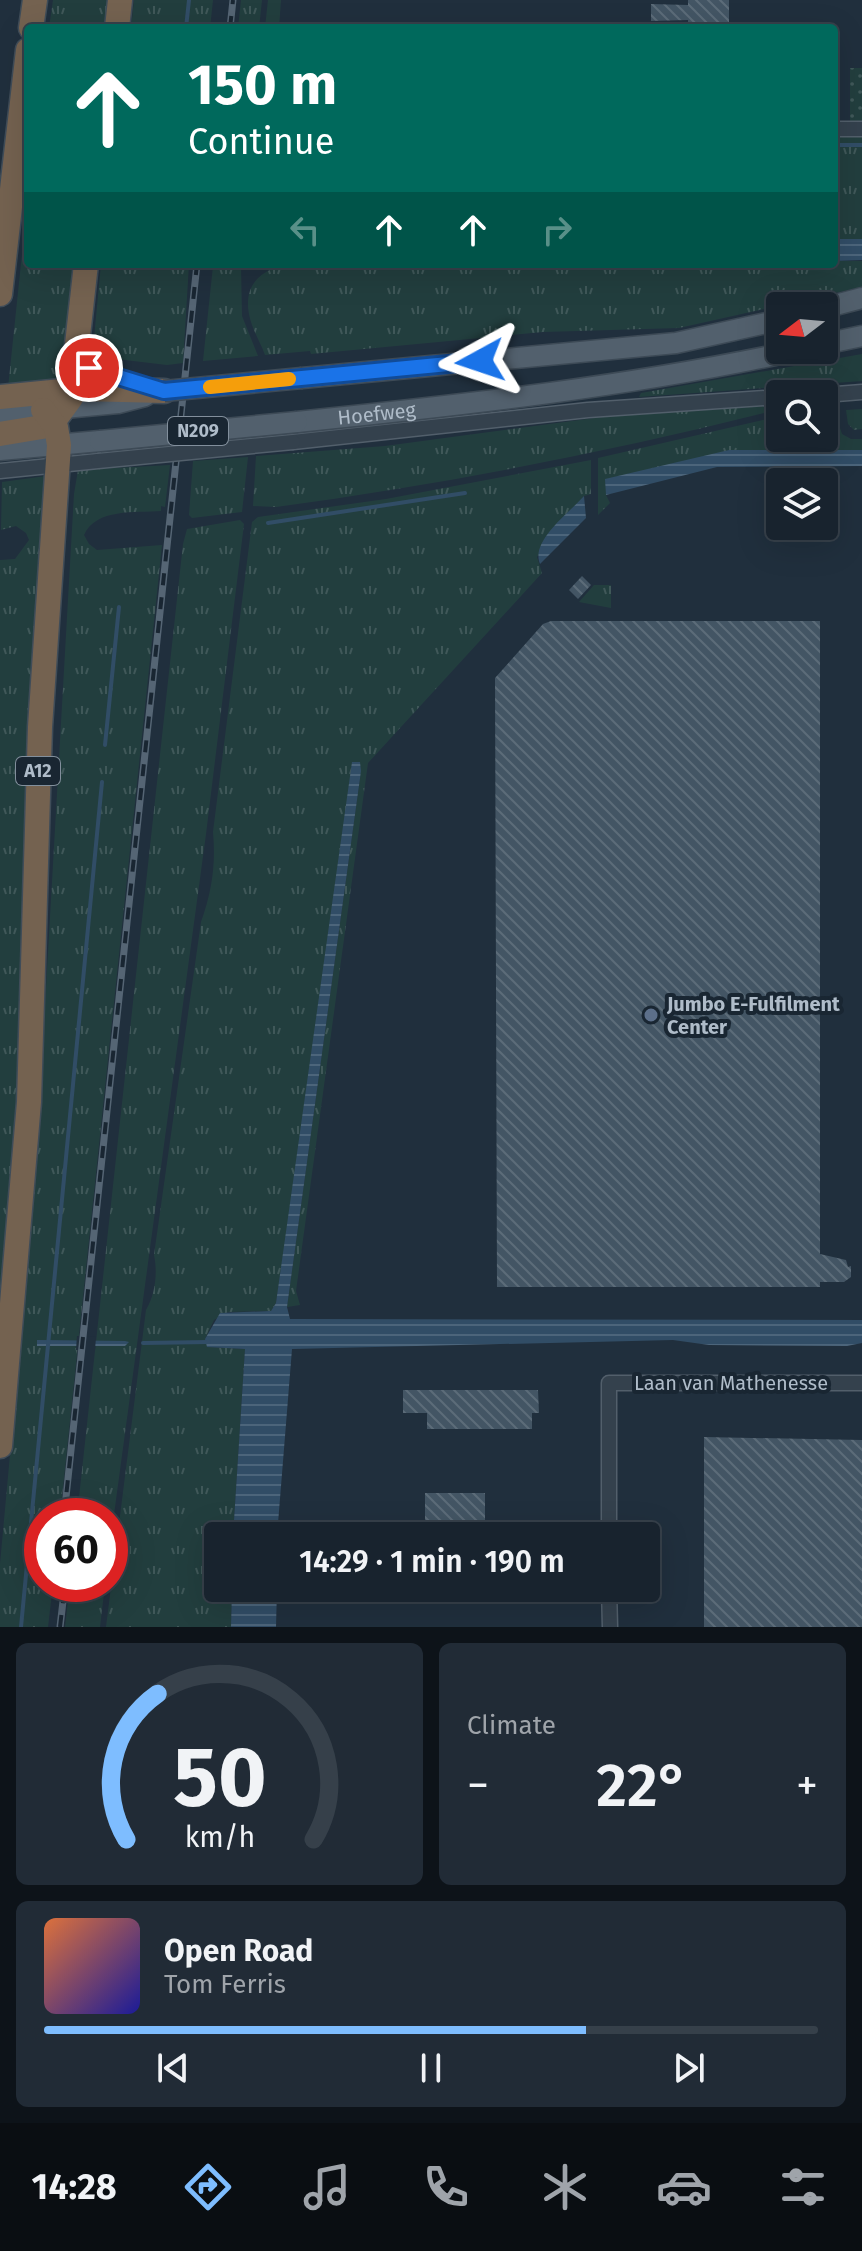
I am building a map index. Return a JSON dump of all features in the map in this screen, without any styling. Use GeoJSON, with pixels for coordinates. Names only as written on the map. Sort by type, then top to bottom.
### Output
{"type":"FeatureCollection","features":[{"type":"Feature","properties":{"kind":"highway"},"geometry":{"type":"LineString","coordinates":[[32,24],[35,0]]}},
{"type":"Feature","properties":{"kind":"highway"},"geometry":{"type":"LineString","coordinates":[[117,24],[120,0]]}},
{"type":"Feature","properties":{"kind":"highway"},"geometry":{"type":"LineString","coordinates":[[0,294],[24,85]]}},
{"type":"Feature","properties":{"kind":"highway","name":"A12"},"geometry":{"type":"LineString","coordinates":[[0,1446],[29,1117],[49,426],[77,354],[86,268]]}},
{"type":"Feature","properties":{"kind":"highway"},"geometry":{"type":"LineString","coordinates":[[77,354],[105,390]]}},
{"type":"Feature","properties":{"kind":"highway","name":"N209"},"geometry":{"type":"LineString","coordinates":[[0,434],[49,426],[105,390],[164,391]]}},
{"type":"Feature","properties":{"kind":"highway","name":"N209"},"geometry":{"type":"LineString","coordinates":[[0,397],[49,426]]}},
{"type":"Feature","properties":{"kind":"main road"},"geometry":{"type":"LineString","coordinates":[[838,304],[862,298]]}},
{"type":"Feature","properties":{"kind":"main road","name":"N209"},"geometry":{"type":"LineString","coordinates":[[164,391],[671,344],[766,323]]}},
{"type":"Feature","properties":{"kind":"main road"},"geometry":{"type":"LineString","coordinates":[[838,341],[862,336]]}},
{"type":"Feature","properties":{"kind":"main road","name":"Hoefweg"},"geometry":{"type":"LineString","coordinates":[[0,414],[49,426],[99,451],[295,432],[681,374],[766,357]]}},
{"type":"Feature","properties":{"kind":"main road","name":"Hoefweg"},"geometry":{"type":"LineString","coordinates":[[0,450],[49,426]]}},
{"type":"Feature","properties":{"kind":"street"},"geometry":{"type":"LineString","coordinates":[[838,129],[862,129]]}},
{"type":"Feature","properties":{"kind":"street"},"geometry":{"type":"LineString","coordinates":[[838,394],[862,392]]}},
{"type":"Feature","properties":{"kind":"street","name":"Hoefweg"},"geometry":{"type":"LineString","coordinates":[[295,432],[766,398]]}},
{"type":"Feature","properties":{"kind":"street","name":"Hoefweg"},"geometry":{"type":"LineString","coordinates":[[0,471],[49,426]]}},
{"type":"Feature","properties":{"kind":"street","name":"Laan van Mathenesse"},"geometry":{"type":"LineString","coordinates":[[609,1522],[609,1383],[862,1383]]}},
{"type":"Feature","properties":{"kind":"street"},"geometry":{"type":"LineString","coordinates":[[609,1602],[610,1627]]}},
{"type":"Feature","properties":{"kind":"green space"},"geometry":{"type":"Polygon","coordinates":[[[53,0],[112,0],[109,24],[50,24],[53,0]]]}},
{"type":"Feature","properties":{"kind":"green space"},"geometry":{"type":"Polygon","coordinates":[[[134,0],[213,0],[210,24],[131,24],[134,0]]]}},
{"type":"Feature","properties":{"kind":"green space"},"geometry":{"type":"Polygon","coordinates":[[[241,0],[262,0],[259,24],[238,24],[241,0]]]}},
{"type":"Feature","properties":{"kind":"green space"},"geometry":{"type":"Polygon","coordinates":[[[268,0],[281,0],[279,24],[265,24],[268,0]]]}},
{"type":"Feature","properties":{"kind":"green space"},"geometry":{"type":"Polygon","coordinates":[[[850,68],[862,68],[862,121],[850,121],[850,68]]]}},
{"type":"Feature","properties":{"kind":"green space"},"geometry":{"type":"Polygon","coordinates":[[[862,136],[862,239],[838,239],[838,137],[862,136]]]}},
{"type":"Feature","properties":{"kind":"green space"},"geometry":{"type":"Polygon","coordinates":[[[24,235],[24,268],[78,268],[67,384],[8,388],[24,235]]]}},
{"type":"Feature","properties":{"kind":"green space"},"geometry":{"type":"Polygon","coordinates":[[[838,261],[862,261],[862,287],[838,292],[766,292],[766,309],[679,328],[543,332],[311,354],[310,351],[265,355],[248,311],[251,288],[265,273],[275,268],[838,268],[838,261]]]}},
{"type":"Feature","properties":{"kind":"green space"},"geometry":{"type":"Polygon","coordinates":[[[101,268],[189,268],[183,363],[167,365],[100,357],[93,349],[101,268]]]}},
{"type":"Feature","properties":{"kind":"green space"},"geometry":{"type":"Polygon","coordinates":[[[213,268],[241,268],[242,316],[258,356],[203,361],[213,268]]]}},
{"type":"Feature","properties":{"kind":"green space"},"geometry":{"type":"Polygon","coordinates":[[[862,354],[862,381],[766,380],[766,388],[639,397],[641,393],[805,364],[838,364],[838,358],[862,354]]]}},
{"type":"Feature","properties":{"kind":"green space"},"geometry":{"type":"Polygon","coordinates":[[[766,406],[766,412],[530,465],[340,498],[276,507],[253,506],[256,456],[385,446],[602,417],[766,406]]]}},
{"type":"Feature","properties":{"kind":"green space"},"geometry":{"type":"Polygon","coordinates":[[[862,409],[862,429],[854,430],[848,424],[846,410],[862,409]]]}},
{"type":"Feature","properties":{"kind":"green space"},"geometry":{"type":"Polygon","coordinates":[[[766,419],[766,450],[729,450],[606,495],[610,503],[598,515],[598,458],[766,419]]]}},
{"type":"Feature","properties":{"kind":"green space"},"geometry":{"type":"Polygon","coordinates":[[[838,422],[842,434],[851,439],[862,439],[862,450],[838,450],[838,422]]]}},
{"type":"Feature","properties":{"kind":"green space"},"geometry":{"type":"Polygon","coordinates":[[[248,457],[242,512],[192,518],[189,515],[193,461],[248,457]]]}},
{"type":"Feature","properties":{"kind":"green space"},"geometry":{"type":"Polygon","coordinates":[[[591,460],[591,494],[584,496],[537,557],[542,573],[368,763],[296,1291],[300,1305],[287,1307],[361,771],[276,1303],[271,1311],[228,1312],[214,1320],[205,1339],[208,1347],[245,1349],[234,1522],[204,1522],[204,1602],[232,1602],[231,1627],[106,1627],[109,1602],[128,1602],[128,1498],[122,1498],[146,1310],[155,1284],[154,1255],[201,922],[212,877],[213,832],[252,522],[258,517],[386,499],[591,460]]]}},
{"type":"Feature","properties":{"kind":"green space"},"geometry":{"type":"Polygon","coordinates":[[[170,465],[165,507],[161,506],[161,511],[107,516],[97,520],[84,535],[97,550],[162,545],[62,1498],[24,1498],[24,1602],[51,1602],[48,1627],[0,1627],[0,1564],[35,1182],[74,494],[78,470],[170,465]]]}},
{"type":"Feature","properties":{"kind":"green space"},"geometry":{"type":"Polygon","coordinates":[[[46,476],[26,979],[0,1400],[0,560],[15,559],[29,540],[26,533],[16,526],[1,530],[2,482],[46,476]]]}},
{"type":"Feature","properties":{"kind":"green space"},"geometry":{"type":"Polygon","coordinates":[[[240,520],[244,524],[206,834],[116,1498],[79,1498],[183,544],[187,529],[240,520]]]}},
{"type":"Feature","properties":{"kind":"green space"},"geometry":{"type":"Polygon","coordinates":[[[594,585],[611,585],[611,608],[579,602],[594,585]]]}},
{"type":"Feature","properties":{"kind":"green space"},"geometry":{"type":"Polygon","coordinates":[[[68,1602],[103,1602],[100,1627],[65,1627],[68,1602]]]}},
{"type":"Feature","properties":{"kind":"water"},"geometry":{"type":"Polygon","coordinates":[[[838,239],[862,239],[862,260],[838,261],[838,239]]]}},
{"type":"Feature","properties":{"kind":"water"},"geometry":{"type":"Polygon","coordinates":[[[729,450],[862,450],[862,466],[717,467],[606,495],[605,479],[729,450]]]}},
{"type":"Feature","properties":{"kind":"water"},"geometry":{"type":"Polygon","coordinates":[[[584,496],[586,518],[540,564],[538,555],[546,537],[584,496]]]}},
{"type":"Feature","properties":{"kind":"water"},"geometry":{"type":"Polygon","coordinates":[[[352,762],[360,762],[287,1307],[290,1319],[862,1320],[862,1343],[847,1346],[709,1345],[673,1340],[292,1349],[278,1522],[234,1522],[245,1349],[207,1347],[205,1339],[220,1313],[271,1311],[276,1303],[352,762]]]}},
{"type":"Feature","properties":{"kind":"water"},"geometry":{"type":"Polygon","coordinates":[[[37,1340],[129,1342],[125,1346],[37,1346],[37,1340]]]}},
{"type":"Feature","properties":{"kind":"water"},"geometry":{"type":"Polygon","coordinates":[[[232,1602],[277,1602],[276,1627],[231,1627],[232,1602]]]}},
{"type":"Feature","properties":{"kind":"pier"},"geometry":{"type":"Polygon","coordinates":[[[77,1336],[96,1337],[95,1350],[76,1350],[77,1336]]]}},
{"type":"Feature","properties":{"kind":"building"},"geometry":{"type":"Polygon","coordinates":[[[688,0],[729,0],[729,24],[688,24],[688,20],[651,21],[651,4],[688,5],[688,0]]]}},
{"type":"Feature","properties":{"kind":"building"},"geometry":{"type":"Polygon","coordinates":[[[582,576],[591,585],[578,599],[569,590],[582,576]]]}},
{"type":"Feature","properties":{"kind":"building"},"geometry":{"type":"Polygon","coordinates":[[[551,621],[820,621],[820,1254],[846,1260],[848,1267],[851,1266],[851,1277],[844,1282],[820,1282],[820,1287],[497,1287],[495,678],[543,624],[551,621]]]}},
{"type":"Feature","properties":{"kind":"building"},"geometry":{"type":"Polygon","coordinates":[[[403,1390],[538,1390],[539,1413],[532,1413],[532,1429],[427,1429],[427,1413],[403,1413],[403,1390]]]}},
{"type":"Feature","properties":{"kind":"building"},"geometry":{"type":"Polygon","coordinates":[[[704,1437],[862,1440],[862,1627],[704,1627],[704,1437]]]}},
{"type":"Feature","properties":{"kind":"building"},"geometry":{"type":"Polygon","coordinates":[[[425,1493],[485,1493],[485,1521],[425,1521],[425,1493]]]}},
{"type":"Feature","properties":{"kind":"waterway"},"geometry":{"type":"LineString","coordinates":[[186,24],[189,0]]}},
{"type":"Feature","properties":{"kind":"waterway"},"geometry":{"type":"LineString","coordinates":[[838,145],[862,145]]}},
{"type":"Feature","properties":{"kind":"waterway"},"geometry":{"type":"LineString","coordinates":[[268,523],[465,493]]}},
{"type":"Feature","properties":{"kind":"waterway"},"geometry":{"type":"LineString","coordinates":[[105,745],[119,607]]}},
{"type":"Feature","properties":{"kind":"waterway"},"geometry":{"type":"LineString","coordinates":[[21,1627],[102,782]]}},
{"type":"Feature","properties":{"kind":"waterway"},"geometry":{"type":"LineString","coordinates":[[143,1343],[209,1342]]}},
{"type":"Feature","properties":{"kind":"railway"},"geometry":{"type":"LineString","coordinates":[[230,24],[233,0]]}},
{"type":"Feature","properties":{"kind":"railway"},"geometry":{"type":"LineString","coordinates":[[66,1498],[197,268]]}},
{"type":"Feature","properties":{"kind":"railway"},"geometry":{"type":"LineString","coordinates":[[60,1627],[63,1602]]}},
{"type":"Feature","properties":{"kind":"slow traffic"},"geometry":{"type":"LineString","coordinates":[[210,387],[289,379]]}},
{"type":"Feature","properties":{"kind":"place","name":"Jumbo E-Fulfilment Center"},"geometry":{"type":"Point","coordinates":[651,1015]}},
{"type":"Feature","properties":{"kind":"route"},"geometry":{"type":"LineString","coordinates":[[89,368],[104,376],[164,391],[480,361]]}}]}
